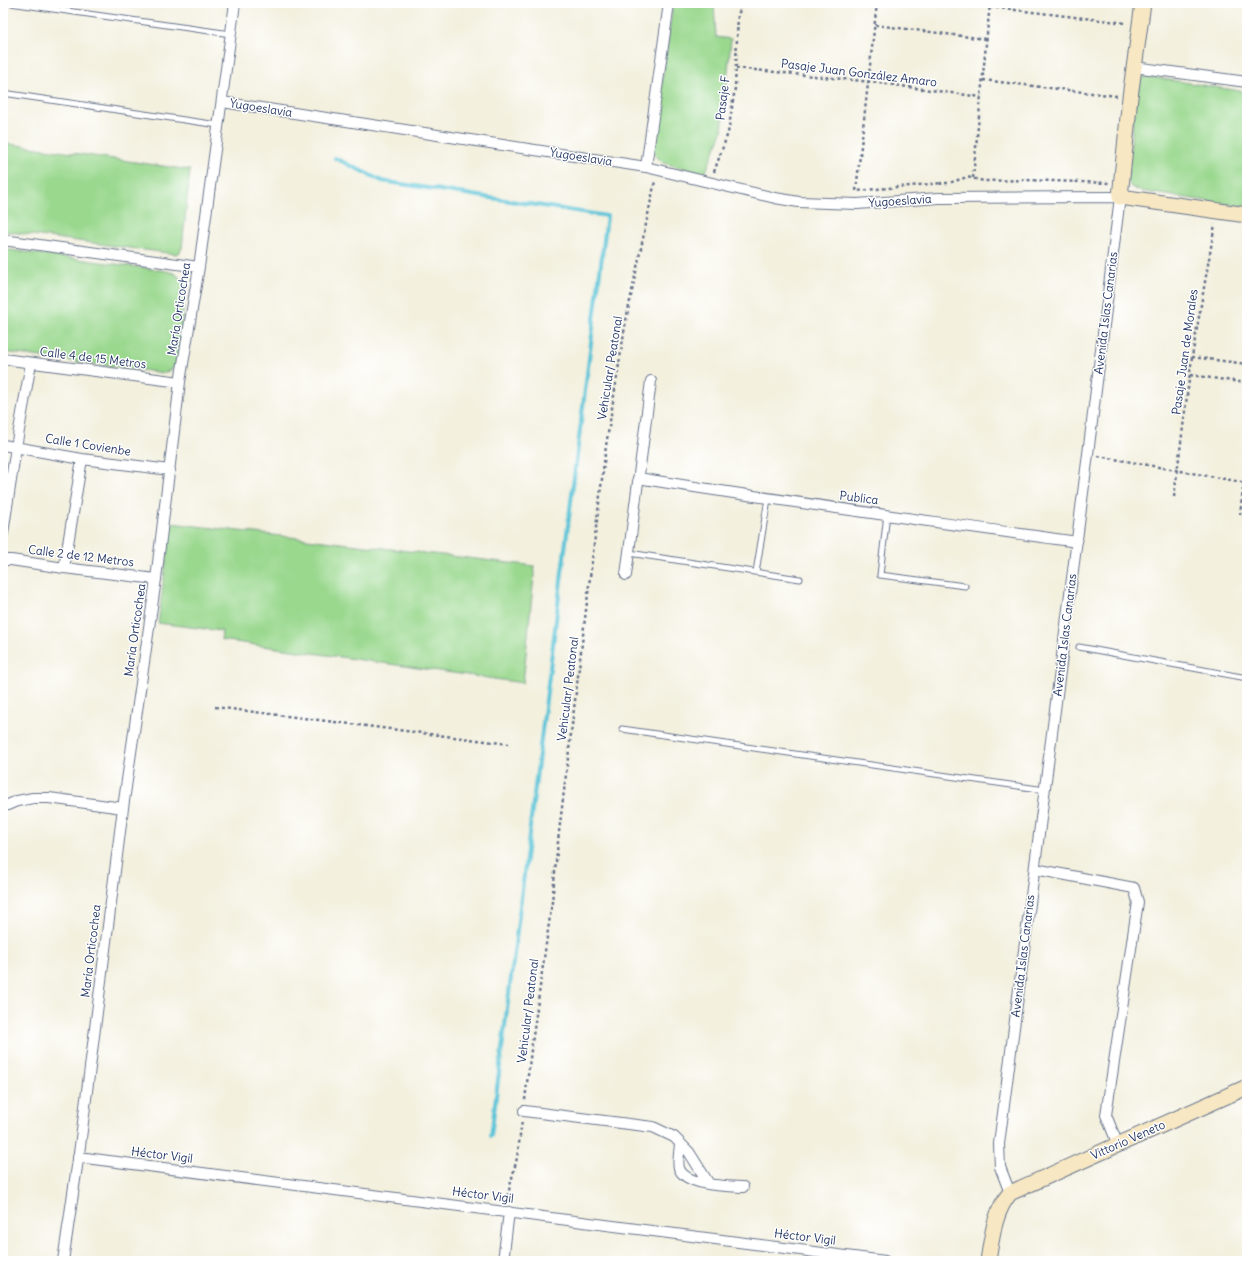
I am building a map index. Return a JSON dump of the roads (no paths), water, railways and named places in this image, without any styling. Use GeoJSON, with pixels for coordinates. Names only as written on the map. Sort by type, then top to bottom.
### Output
{"type":"FeatureCollection","features":[{"type":"Feature","properties":{"kind":"street","name":"María Orticochea"},"geometry":{"type":"LineString","coordinates":[[63,1261],[78,1157],[123,808],[156,579],[180,382],[199,267],[235,3]]}},
{"type":"Feature","properties":{"kind":"street"},"geometry":{"type":"LineString","coordinates":[[646,167],[669,3]]}},
{"type":"Feature","properties":{"kind":"street","name":"Avenida Islas Canarias"},"geometry":{"type":"LineString","coordinates":[[1010,1193],[1000,1167],[999,1144],[1077,542],[1130,97],[1143,3]]}},
{"type":"Feature","properties":{"kind":"street"},"geometry":{"type":"LineString","coordinates":[[1134,67],[1247,82]]}},
{"type":"Feature","properties":{"kind":"street","name":"Yugoeslavia"},"geometry":{"type":"LineString","coordinates":[[222,102],[646,167],[775,198],[799,202],[857,204],[939,198],[1120,190],[1217,211],[1247,215]]}},
{"type":"Feature","properties":{"kind":"street"},"geometry":{"type":"LineString","coordinates":[[3,240],[199,267]]}},
{"type":"Feature","properties":{"kind":"street","name":"Calle 4 de 15 Metros"},"geometry":{"type":"LineString","coordinates":[[3,359],[180,382]]}},
{"type":"Feature","properties":{"kind":"street"},"geometry":{"type":"LineString","coordinates":[[3,533],[7,477],[16,447],[31,363]]}},
{"type":"Feature","properties":{"kind":"street"},"geometry":{"type":"LineString","coordinates":[[626,575],[651,381]]}},
{"type":"Feature","properties":{"kind":"street","name":"Calle 1 Covienbe"},"geometry":{"type":"LineString","coordinates":[[3,445],[82,459],[170,470]]}},
{"type":"Feature","properties":{"kind":"street"},"geometry":{"type":"LineString","coordinates":[[64,568],[82,459]]}},
{"type":"Feature","properties":{"kind":"street","name":"Publica"},"geometry":{"type":"LineString","coordinates":[[638,478],[768,499],[887,514],[1077,542]]}},
{"type":"Feature","properties":{"kind":"street","name":"Calle 2 de 12 Metros"},"geometry":{"type":"LineString","coordinates":[[3,560],[156,579]]}},
{"type":"Feature","properties":{"kind":"street"},"geometry":{"type":"LineString","coordinates":[[3,807],[17,801],[33,798],[49,798],[123,808]]}},
{"type":"Feature","properties":{"kind":"street"},"geometry":{"type":"LineString","coordinates":[[1035,869],[1134,888],[1138,902],[1106,1115],[1118,1144]]}},
{"type":"Feature","properties":{"kind":"street","name":"Vittorio Veneto"},"geometry":{"type":"LineString","coordinates":[[1010,1193],[1247,1087]]}},
{"type":"Feature","properties":{"kind":"street"},"geometry":{"type":"LineString","coordinates":[[524,1112],[654,1127],[674,1137],[689,1152],[709,1184]]}},
{"type":"Feature","properties":{"kind":"street"},"geometry":{"type":"LineString","coordinates":[[680,1143],[679,1168],[684,1176],[693,1181],[709,1184],[743,1187]]}},
{"type":"Feature","properties":{"kind":"street","name":"Héctor Vigil"},"geometry":{"type":"LineString","coordinates":[[78,1157],[885,1261]]}},
{"type":"Feature","properties":{"kind":"street"},"geometry":{"type":"LineString","coordinates":[[988,1261],[997,1214],[1010,1193]]}},
{"type":"Feature","properties":{"kind":"street"},"geometry":{"type":"LineString","coordinates":[[503,1261],[509,1212]]}},
{"type":"Feature","properties":{"kind":"lane"},"geometry":{"type":"LineString","coordinates":[[10,3],[231,34]]}},
{"type":"Feature","properties":{"kind":"lane"},"geometry":{"type":"LineString","coordinates":[[3,93],[218,125]]}},
{"type":"Feature","properties":{"kind":"lane"},"geometry":{"type":"LineString","coordinates":[[756,572],[768,499]]}},
{"type":"Feature","properties":{"kind":"lane"},"geometry":{"type":"LineString","coordinates":[[887,514],[880,575],[965,586]]}},
{"type":"Feature","properties":{"kind":"lane"},"geometry":{"type":"LineString","coordinates":[[629,553],[800,579]]}},
{"type":"Feature","properties":{"kind":"lane"},"geometry":{"type":"LineString","coordinates":[[1079,647],[1247,678]]}},
{"type":"Feature","properties":{"kind":"lane"},"geometry":{"type":"LineString","coordinates":[[622,729],[1045,790]]}},
{"type":"Feature","properties":{"kind":"waterway"},"geometry":{"type":"LineString","coordinates":[[335,158],[382,181],[607,216],[491,1136]]}}]}
